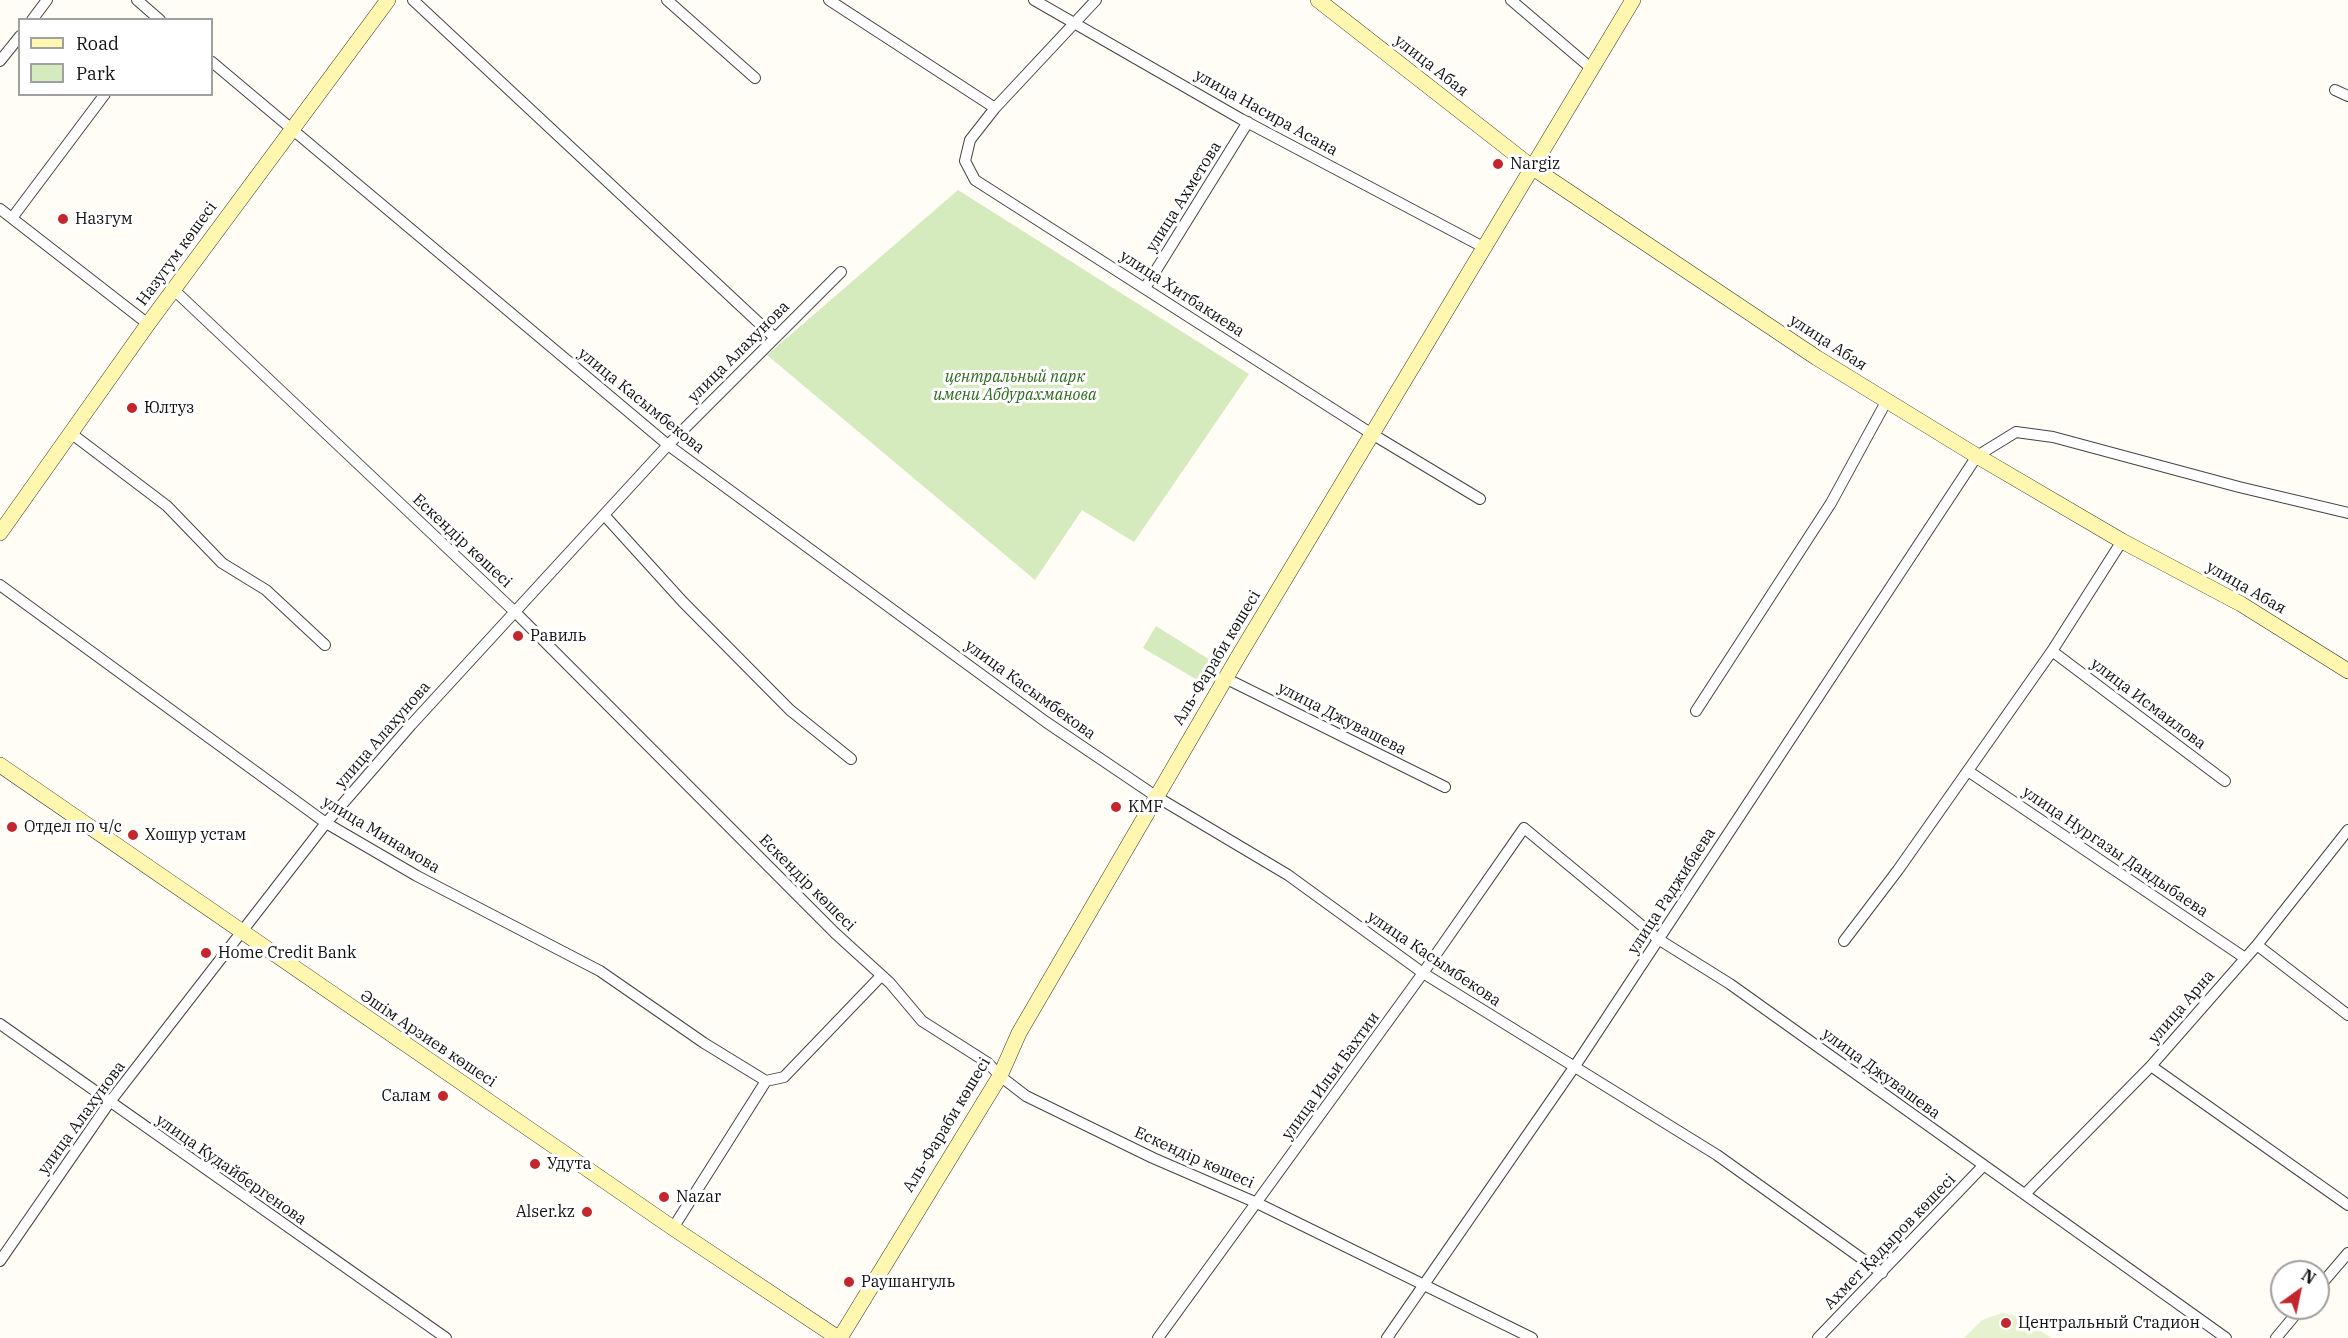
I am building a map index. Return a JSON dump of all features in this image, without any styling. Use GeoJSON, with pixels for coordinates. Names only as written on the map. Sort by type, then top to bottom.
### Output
{"type":"FeatureCollection","features":[{"type":"Feature","properties":{"kind":"main road","name":"Назугум көшесі"},"geometry":{"type":"LineString","coordinates":[[0,533],[148,324],[388,0]]}},
{"type":"Feature","properties":{"kind":"main road","name":"улица Абая"},"geometry":{"type":"LineString","coordinates":[[1318,0],[1533,168],[1886,402],[2122,541],[2241,604],[2348,671]]}},
{"type":"Feature","properties":{"kind":"main road","name":"Аль-Фараби көшесі"},"geometry":{"type":"LineString","coordinates":[[839,1338],[1000,1076],[1019,1033],[1226,678],[1633,0]]}},
{"type":"Feature","properties":{"kind":"main road","name":"Әшім Арзиев көшесі"},"geometry":{"type":"LineString","coordinates":[[0,765],[673,1228],[839,1338]]}},
{"type":"Feature","properties":{"kind":"street"},"geometry":{"type":"LineString","coordinates":[[34,18],[47,0]]}},
{"type":"Feature","properties":{"kind":"street"},"geometry":{"type":"LineString","coordinates":[[137,0],[158,18]]}},
{"type":"Feature","properties":{"kind":"street"},"geometry":{"type":"LineString","coordinates":[[413,0],[774,337]]}},
{"type":"Feature","properties":{"kind":"street"},"geometry":{"type":"LineString","coordinates":[[667,0],[755,78]]}},
{"type":"Feature","properties":{"kind":"street"},"geometry":{"type":"LineString","coordinates":[[829,0],[995,108],[1096,0]]}},
{"type":"Feature","properties":{"kind":"street","name":"улица Насира Асана"},"geometry":{"type":"LineString","coordinates":[[1034,0],[1248,122],[1485,248]]}},
{"type":"Feature","properties":{"kind":"street"},"geometry":{"type":"LineString","coordinates":[[1510,0],[1592,69]]}},
{"type":"Feature","properties":{"kind":"street"},"geometry":{"type":"LineString","coordinates":[[0,61],[18,38]]}},
{"type":"Feature","properties":{"kind":"street","name":"улица Касымбекова"},"geometry":{"type":"LineString","coordinates":[[213,63],[668,445],[1047,722],[1157,797],[1288,875],[1424,973],[1717,1155],[1882,1274]]}},
{"type":"Feature","properties":{"kind":"street"},"geometry":{"type":"LineString","coordinates":[[2335,90],[2348,96]]}},
{"type":"Feature","properties":{"kind":"street"},"geometry":{"type":"LineString","coordinates":[[12,218],[104,96]]}},
{"type":"Feature","properties":{"kind":"street","name":"улица Хитбакиева"},"geometry":{"type":"LineString","coordinates":[[995,108],[970,141],[965,161],[975,180],[1372,434],[1480,499]]}},
{"type":"Feature","properties":{"kind":"street","name":"улица Ахметова"},"geometry":{"type":"LineString","coordinates":[[1145,288],[1248,122]]}},
{"type":"Feature","properties":{"kind":"street"},"geometry":{"type":"LineString","coordinates":[[0,209],[148,324]]}},
{"type":"Feature","properties":{"kind":"street","name":"улица Алахунова"},"geometry":{"type":"LineString","coordinates":[[0,1261],[109,1103],[326,823],[514,611],[668,445],[841,272]]}},
{"type":"Feature","properties":{"kind":"street","name":"Ескендір көшесі"},"geometry":{"type":"LineString","coordinates":[[173,290],[514,611],[881,976],[922,1021],[988,1063],[1000,1076],[1026,1096],[1153,1158],[1257,1203],[1532,1338]]}},
{"type":"Feature","properties":{"kind":"street"},"geometry":{"type":"LineString","coordinates":[[1696,711],[1831,503],[1886,402]]}},
{"type":"Feature","properties":{"kind":"street"},"geometry":{"type":"LineString","coordinates":[[1977,456],[2016,432],[2053,437],[2239,487],[2348,513]]}},
{"type":"Feature","properties":{"kind":"street"},"geometry":{"type":"LineString","coordinates":[[72,434],[167,506],[222,563],[266,590],[325,645]]}},
{"type":"Feature","properties":{"kind":"street","name":"улица Раджибаева"},"geometry":{"type":"LineString","coordinates":[[1388,1338],[1575,1066],[1977,456]]}},
{"type":"Feature","properties":{"kind":"street"},"geometry":{"type":"LineString","coordinates":[[604,516],[683,602],[790,710],[851,759]]}},
{"type":"Feature","properties":{"kind":"street"},"geometry":{"type":"LineString","coordinates":[[1844,941],[1898,870],[2052,651],[2122,541]]}},
{"type":"Feature","properties":{"kind":"street","name":"улица Минамова"},"geometry":{"type":"LineString","coordinates":[[0,585],[326,823],[417,876],[600,971],[704,1043],[766,1081]]}},
{"type":"Feature","properties":{"kind":"street","name":"улица Исмаилова"},"geometry":{"type":"LineString","coordinates":[[2052,651],[2225,781]]}},
{"type":"Feature","properties":{"kind":"street","name":"улица Джувашева"},"geometry":{"type":"LineString","coordinates":[[1226,678],[1445,787]]}},
{"type":"Feature","properties":{"kind":"street","name":"улица Нургазы Дандыбаева"},"geometry":{"type":"LineString","coordinates":[[1968,771],[2245,958]]}},
{"type":"Feature","properties":{"kind":"street","name":"улица Джувашева"},"geometry":{"type":"LineString","coordinates":[[1524,828],[1658,939],[1730,984],[1983,1166],[2026,1193],[2226,1338]]}},
{"type":"Feature","properties":{"kind":"street","name":"улица Ильи Бахтии"},"geometry":{"type":"LineString","coordinates":[[1158,1338],[1424,973],[1524,828]]}},
{"type":"Feature","properties":{"kind":"street","name":"улица Арна"},"geometry":{"type":"LineString","coordinates":[[2026,1193],[2151,1066],[2257,945],[2347,832]]}},
{"type":"Feature","properties":{"kind":"street"},"geometry":{"type":"LineString","coordinates":[[2257,945],[2348,1015]]}},
{"type":"Feature","properties":{"kind":"street"},"geometry":{"type":"LineString","coordinates":[[673,1228],[766,1081],[784,1077],[881,976]]}},
{"type":"Feature","properties":{"kind":"street","name":"улица Кудайбергенова"},"geometry":{"type":"LineString","coordinates":[[0,1024],[109,1103],[446,1338]]}},
{"type":"Feature","properties":{"kind":"street"},"geometry":{"type":"LineString","coordinates":[[2151,1066],[2348,1205]]}},
{"type":"Feature","properties":{"kind":"street","name":"Ахмет Қадыров көшесі"},"geometry":{"type":"LineString","coordinates":[[1818,1338],[1882,1274],[1983,1166]]}},
{"type":"Feature","properties":{"kind":"street"},"geometry":{"type":"LineString","coordinates":[[2330,1274],[2348,1252]]}},
{"type":"Feature","properties":{"kind":"street"},"geometry":{"type":"LineString","coordinates":[[2276,1338],[2291,1320]]}},
{"type":"Feature","properties":{"kind":"green space","name":"центральный парк имени Абдурахманова"},"geometry":{"type":"Polygon","coordinates":[[[958,190],[1249,374],[1134,542],[1082,510],[1035,580],[767,355],[958,190]]]}},
{"type":"Feature","properties":{"kind":"green space"},"geometry":{"type":"Polygon","coordinates":[[[1156,626],[1210,660],[1199,681],[1143,648],[1156,626]]]}},
{"type":"Feature","properties":{"kind":"green space","name":"Центральный Стадион"},"geometry":{"type":"Polygon","coordinates":[[[2002,1313],[2022,1317],[2051,1338],[1964,1338],[1982,1320],[2002,1313]]]}},
{"type":"Feature","properties":{"kind":"place","name":"Nargiz"},"geometry":{"type":"Point","coordinates":[1498,164]}},
{"type":"Feature","properties":{"kind":"place","name":"Назгум"},"geometry":{"type":"Point","coordinates":[63,219]}},
{"type":"Feature","properties":{"kind":"place","name":"Юлтуз"},"geometry":{"type":"Point","coordinates":[132,408]}},
{"type":"Feature","properties":{"kind":"place","name":"Равиль"},"geometry":{"type":"Point","coordinates":[518,636]}},
{"type":"Feature","properties":{"kind":"place","name":"KMF"},"geometry":{"type":"Point","coordinates":[1116,807]}},
{"type":"Feature","properties":{"kind":"place","name":"Отдел по ч/с"},"geometry":{"type":"Point","coordinates":[12,827]}},
{"type":"Feature","properties":{"kind":"place","name":"Хошур устам"},"geometry":{"type":"Point","coordinates":[133,835]}},
{"type":"Feature","properties":{"kind":"place","name":"Home Credit Bank"},"geometry":{"type":"Point","coordinates":[206,953]}},
{"type":"Feature","properties":{"kind":"place","name":"Салам"},"geometry":{"type":"Point","coordinates":[443,1096]}},
{"type":"Feature","properties":{"kind":"place","name":"Удута"},"geometry":{"type":"Point","coordinates":[535,1164]}},
{"type":"Feature","properties":{"kind":"place","name":"Nazar"},"geometry":{"type":"Point","coordinates":[664,1197]}},
{"type":"Feature","properties":{"kind":"place","name":"Alser.kz"},"geometry":{"type":"Point","coordinates":[587,1212]}},
{"type":"Feature","properties":{"kind":"place","name":"Раушангуль"},"geometry":{"type":"Point","coordinates":[849,1282]}},
{"type":"Feature","properties":{"kind":"place","name":"Центральный Стадион"},"geometry":{"type":"Point","coordinates":[2006,1323]}}]}
